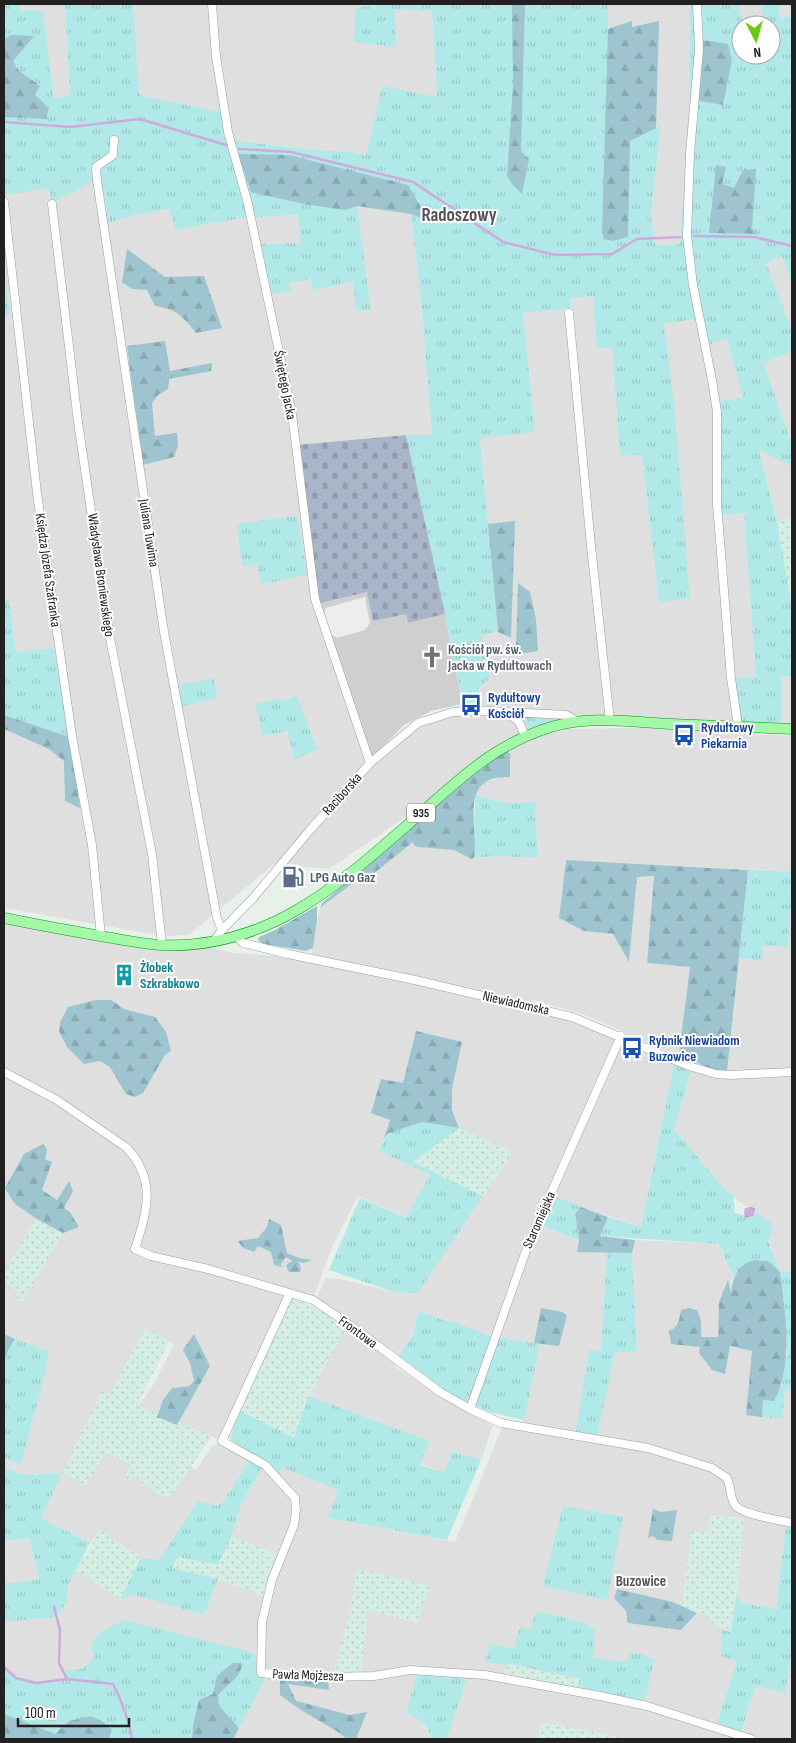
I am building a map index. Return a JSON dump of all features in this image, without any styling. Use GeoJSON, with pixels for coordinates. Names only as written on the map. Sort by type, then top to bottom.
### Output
{"type":"FeatureCollection","features":[{"type":"Feature","properties":{"kind":"main road","name":"Raciborska"},"geometry":{"type":"LineString","coordinates":[[4,918],[162,945],[193,944],[236,936],[271,924],[306,906],[353,872],[476,765],[500,749],[525,736],[553,726],[578,722],[610,721],[792,729]]}},
{"type":"Feature","properties":{"kind":"street","name":"Świętego Jacka"},"geometry":{"type":"LineString","coordinates":[[212,4],[216,56],[228,132],[248,204],[292,414],[315,599],[370,763]]}},
{"type":"Feature","properties":{"kind":"street"},"geometry":{"type":"LineString","coordinates":[[697,4],[699,50],[690,153],[687,236],[693,285],[717,412],[717,504],[731,678],[738,726]]}},
{"type":"Feature","properties":{"kind":"street","name":"Juliana Tuwima"},"geometry":{"type":"LineString","coordinates":[[114,140],[113,155],[96,167],[97,180],[164,632],[213,899],[222,930]]}},
{"type":"Feature","properties":{"kind":"street","name":"Księdza Józefa Szafranka"},"geometry":{"type":"LineString","coordinates":[[4,202],[37,493],[71,726],[92,845],[101,936]]}},
{"type":"Feature","properties":{"kind":"street","name":"Władysława Broniewskiego"},"geometry":{"type":"LineString","coordinates":[[52,204],[78,422],[109,633],[152,854],[162,945]]}},
{"type":"Feature","properties":{"kind":"street"},"geometry":{"type":"LineString","coordinates":[[569,313],[610,721]]}},
{"type":"Feature","properties":{"kind":"street","name":"Raciborska"},"geometry":{"type":"LineString","coordinates":[[214,941],[370,763],[418,723],[453,712],[490,711],[566,715],[578,722]]}},
{"type":"Feature","properties":{"kind":"street"},"geometry":{"type":"LineString","coordinates":[[507,713],[516,718],[525,736]]}},
{"type":"Feature","properties":{"kind":"street","name":"Niewiadomska"},"geometry":{"type":"LineString","coordinates":[[236,936],[240,942],[249,945],[572,1016],[688,1066],[716,1074],[792,1072]]}},
{"type":"Feature","properties":{"kind":"street","name":"Staromiejska"},"geometry":{"type":"LineString","coordinates":[[470,1409],[528,1245],[621,1036]]}},
{"type":"Feature","properties":{"kind":"street","name":"Frontowa"},"geometry":{"type":"LineString","coordinates":[[4,1072],[57,1100],[127,1148],[134,1157],[144,1177],[147,1202],[144,1219],[134,1249],[151,1256],[208,1269],[289,1295],[312,1300],[350,1325],[440,1392],[470,1409],[501,1423],[648,1448],[712,1468],[727,1478],[734,1504],[738,1508],[754,1514],[792,1522]]}},
{"type":"Feature","properties":{"kind":"street","name":"Pawła Mojżesza"},"geometry":{"type":"LineString","coordinates":[[289,1295],[222,1441],[265,1465],[295,1498],[294,1525],[272,1580],[262,1622],[261,1673],[326,1678],[374,1676],[410,1670],[485,1675],[647,1706],[751,1739]]}},
{"type":"Feature","properties":{"kind":"shaded area"},"geometry":{"type":"Polygon","coordinates":[[[19,4],[65,4],[70,96],[54,99],[43,11],[20,10],[19,4]]]}},
{"type":"Feature","properties":{"kind":"shaded area"},"geometry":{"type":"Polygon","coordinates":[[[133,4],[376,4],[396,47],[395,8],[432,11],[437,98],[366,156],[353,152],[315,150],[237,141],[227,122],[225,113],[138,95],[133,4]]]}},
{"type":"Feature","properties":{"kind":"shaded area"},"geometry":{"type":"Polygon","coordinates":[[[608,4],[690,4],[690,98],[680,244],[655,245],[651,215],[661,126],[630,141],[608,29],[608,4]]]}},
{"type":"Feature","properties":{"kind":"shaded area"},"geometry":{"type":"Polygon","coordinates":[[[740,4],[761,4],[763,15],[741,15],[740,4]]]}},
{"type":"Feature","properties":{"kind":"shaded area"},"geometry":{"type":"Polygon","coordinates":[[[779,4],[792,4],[792,16],[781,18],[779,4]]]}},
{"type":"Feature","properties":{"kind":"shaded area"},"geometry":{"type":"Polygon","coordinates":[[[101,175],[110,223],[133,216],[171,209],[175,230],[242,218],[298,215],[301,243],[257,244],[291,290],[289,283],[312,279],[313,290],[353,282],[357,311],[371,310],[357,206],[411,214],[422,311],[432,435],[406,435],[296,445],[370,763],[418,723],[453,712],[482,711],[479,688],[490,678],[481,633],[498,631],[480,438],[535,431],[523,313],[571,309],[570,298],[593,296],[597,349],[612,348],[620,456],[642,455],[659,602],[674,401],[664,324],[700,318],[727,338],[743,397],[716,402],[719,516],[744,513],[756,677],[731,678],[738,726],[578,722],[525,736],[329,869],[274,864],[189,935],[164,936],[4,908],[4,188],[5,195],[49,187],[52,203],[101,175]]]}},
{"type":"Feature","properties":{"kind":"shaded area"},"geometry":{"type":"Polygon","coordinates":[[[782,256],[792,282],[792,331],[766,263],[782,256]]]}},
{"type":"Feature","properties":{"kind":"shaded area"},"geometry":{"type":"Polygon","coordinates":[[[792,351],[792,445],[764,363],[792,351]]]}},
{"type":"Feature","properties":{"kind":"shaded area"},"geometry":{"type":"Polygon","coordinates":[[[759,449],[792,466],[792,518],[777,522],[759,449]]]}},
{"type":"Feature","properties":{"kind":"shaded area"},"geometry":{"type":"Polygon","coordinates":[[[367,592],[406,614],[408,623],[445,614],[462,704],[431,711],[404,725],[371,758],[319,604],[367,592]]]}},
{"type":"Feature","properties":{"kind":"shaded area"},"geometry":{"type":"Polygon","coordinates":[[[365,597],[370,623],[365,630],[337,638],[329,633],[324,620],[325,608],[365,597]]]}},
{"type":"Feature","properties":{"kind":"shaded area"},"geometry":{"type":"Polygon","coordinates":[[[792,676],[792,729],[781,729],[781,677],[792,676]]]}},
{"type":"Feature","properties":{"kind":"shaded area"},"geometry":{"type":"Polygon","coordinates":[[[639,728],[792,736],[792,872],[566,860],[559,918],[584,931],[613,934],[628,961],[637,877],[654,876],[647,963],[690,967],[679,1056],[585,1015],[534,1000],[532,1010],[621,1036],[674,1064],[641,1227],[555,1197],[540,1225],[579,1240],[577,1252],[607,1252],[601,1351],[637,1352],[632,1253],[635,1240],[719,1244],[734,1277],[732,1282],[730,1346],[752,1351],[785,1389],[792,1389],[792,1527],[786,1526],[776,1609],[740,1603],[736,1595],[744,1519],[734,1517],[711,1516],[709,1533],[692,1531],[682,1607],[673,1602],[617,1589],[614,1598],[626,1611],[681,1630],[697,1613],[704,1615],[710,1621],[731,1632],[722,1631],[737,1661],[717,1721],[742,1732],[756,1686],[785,1693],[792,1650],[792,1739],[629,1739],[540,1722],[539,1739],[447,1739],[467,1678],[418,1674],[406,1713],[418,1719],[431,1732],[431,1739],[233,1739],[265,1679],[257,1675],[94,1658],[67,1679],[36,1683],[16,1678],[4,1667],[4,1622],[57,1617],[66,1603],[72,1576],[76,1570],[120,1599],[135,1595],[204,1615],[218,1579],[263,1595],[275,1554],[232,1536],[241,1504],[263,1467],[280,1475],[282,1466],[339,1490],[328,1518],[455,1542],[503,1425],[522,1429],[540,1344],[490,1336],[418,1311],[414,1334],[394,1366],[452,1404],[493,1425],[481,1460],[452,1451],[444,1472],[420,1464],[429,1441],[309,1396],[345,1327],[316,1300],[326,1278],[340,1279],[394,1292],[418,1292],[513,1152],[459,1128],[452,1110],[452,1089],[462,1042],[403,1084],[371,1112],[390,1120],[379,1151],[430,1175],[406,1218],[358,1196],[333,1245],[314,1296],[289,1295],[222,1441],[138,1406],[152,1387],[174,1344],[145,1329],[110,1395],[102,1392],[106,1452],[130,1464],[136,1478],[161,1496],[174,1492],[191,1466],[196,1470],[212,1446],[220,1443],[250,1460],[223,1502],[215,1506],[198,1502],[159,1560],[141,1558],[100,1531],[90,1543],[41,1518],[61,1473],[23,1475],[4,1467],[4,924],[129,945],[209,947],[233,953],[291,957],[310,962],[320,908],[358,879],[368,877],[413,842],[454,850],[471,859],[496,856],[538,858],[535,803],[508,803],[475,795],[476,790],[484,782],[502,777],[507,751],[528,740],[565,729],[639,728]],[[357,1569],[351,1605],[418,1623],[357,1569]]]}},
{"type":"Feature","properties":{"kind":"shaded area"},"geometry":{"type":"Polygon","coordinates":[[[792,892],[792,1272],[780,1272],[768,1240],[772,1225],[728,1193],[674,1129],[691,1071],[695,1068],[727,1072],[739,958],[762,961],[764,945],[788,947],[792,892]]]}},
{"type":"Feature","properties":{"kind":"shaded area"},"geometry":{"type":"Polygon","coordinates":[[[29,1538],[39,1579],[4,1584],[4,1541],[29,1538]]]}},
{"type":"Feature","properties":{"kind":"green space"},"geometry":{"type":"Polygon","coordinates":[[[4,4],[19,4],[20,10],[43,11],[54,99],[70,95],[65,4],[133,4],[139,95],[225,113],[227,122],[237,141],[315,150],[353,152],[366,156],[382,86],[437,97],[432,11],[395,9],[396,47],[354,42],[356,7],[376,6],[376,4],[608,4],[608,29],[619,27],[632,21],[630,141],[661,125],[651,215],[655,245],[680,244],[690,98],[690,4],[740,4],[741,15],[731,15],[731,65],[781,65],[781,18],[792,16],[792,282],[782,256],[766,263],[792,331],[792,351],[764,363],[792,445],[792,466],[759,450],[777,522],[792,607],[792,676],[781,677],[781,729],[738,726],[731,678],[756,677],[744,513],[718,516],[716,402],[743,397],[727,339],[706,345],[700,318],[664,324],[674,401],[690,598],[659,602],[642,455],[620,456],[612,348],[597,349],[593,296],[570,298],[571,309],[523,313],[535,432],[480,438],[498,632],[482,634],[490,678],[479,688],[482,711],[464,712],[406,435],[432,435],[422,311],[411,214],[357,206],[371,310],[356,311],[353,282],[313,290],[311,279],[289,283],[291,291],[270,294],[257,244],[301,243],[298,215],[242,218],[175,230],[170,209],[109,223],[101,176],[52,204],[49,188],[5,195],[4,4]]]}},
{"type":"Feature","properties":{"kind":"green space"},"geometry":{"type":"Polygon","coordinates":[[[512,4],[525,4],[521,151],[529,159],[522,194],[507,176],[513,85],[512,4]]]}},
{"type":"Feature","properties":{"kind":"green space"},"geometry":{"type":"Polygon","coordinates":[[[761,4],[779,4],[780,15],[763,15],[761,4]]]}},
{"type":"Feature","properties":{"kind":"green space"},"geometry":{"type":"Polygon","coordinates":[[[632,21],[632,27],[659,21],[656,128],[630,141],[628,237],[613,241],[604,239],[602,232],[608,29],[632,21]]]}},
{"type":"Feature","properties":{"kind":"green space"},"geometry":{"type":"Polygon","coordinates":[[[12,35],[34,36],[13,61],[18,70],[40,86],[35,95],[49,108],[46,119],[4,117],[4,39],[12,35]]]}},
{"type":"Feature","properties":{"kind":"green space"},"geometry":{"type":"Polygon","coordinates":[[[703,40],[728,44],[731,65],[723,105],[699,101],[703,40]]]}},
{"type":"Feature","properties":{"kind":"green space"},"geometry":{"type":"Polygon","coordinates":[[[238,154],[289,155],[408,185],[429,221],[411,214],[357,206],[346,210],[304,204],[251,192],[238,154]]]}},
{"type":"Feature","properties":{"kind":"green space"},"geometry":{"type":"Polygon","coordinates":[[[716,165],[726,167],[722,184],[734,188],[743,170],[756,169],[752,228],[758,234],[709,233],[716,165]]]}},
{"type":"Feature","properties":{"kind":"green space"},"geometry":{"type":"Polygon","coordinates":[[[127,249],[165,277],[204,276],[222,328],[196,333],[179,315],[169,309],[155,306],[147,290],[132,289],[122,282],[127,249]]]}},
{"type":"Feature","properties":{"kind":"green space"},"geometry":{"type":"Polygon","coordinates":[[[5,280],[10,314],[4,314],[5,280]]]}},
{"type":"Feature","properties":{"kind":"green space"},"geometry":{"type":"Polygon","coordinates":[[[165,341],[170,371],[212,363],[211,371],[169,379],[168,389],[158,395],[152,403],[155,436],[177,433],[178,446],[174,457],[143,465],[127,346],[165,341]]]}},
{"type":"Feature","properties":{"kind":"green space"},"geometry":{"type":"Polygon","coordinates":[[[406,435],[445,614],[408,623],[406,614],[373,621],[367,592],[317,604],[296,445],[406,435]]]}},
{"type":"Feature","properties":{"kind":"green space"},"geometry":{"type":"Polygon","coordinates":[[[297,516],[307,575],[262,584],[257,565],[242,566],[237,524],[297,516]]]}},
{"type":"Feature","properties":{"kind":"green space"},"geometry":{"type":"Polygon","coordinates":[[[792,518],[792,607],[777,522],[792,518]]]}},
{"type":"Feature","properties":{"kind":"green space"},"geometry":{"type":"Polygon","coordinates":[[[515,521],[511,638],[498,632],[488,524],[515,521]]]}},
{"type":"Feature","properties":{"kind":"green space"},"geometry":{"type":"Polygon","coordinates":[[[518,583],[530,592],[536,619],[538,651],[520,654],[516,649],[518,583]]]}},
{"type":"Feature","properties":{"kind":"green space"},"geometry":{"type":"Polygon","coordinates":[[[4,600],[9,600],[16,652],[54,648],[69,737],[4,715],[4,600]]]}},
{"type":"Feature","properties":{"kind":"green space"},"geometry":{"type":"Polygon","coordinates":[[[214,678],[217,698],[179,707],[176,686],[214,678]]]}},
{"type":"Feature","properties":{"kind":"green space"},"geometry":{"type":"Polygon","coordinates":[[[297,696],[317,749],[294,760],[288,731],[263,736],[255,704],[282,698],[282,702],[297,696]]]}},
{"type":"Feature","properties":{"kind":"green space"},"geometry":{"type":"Polygon","coordinates":[[[4,715],[69,737],[80,808],[65,801],[64,761],[49,749],[4,729],[4,715]]]}},
{"type":"Feature","properties":{"kind":"green space"},"geometry":{"type":"Polygon","coordinates":[[[523,718],[555,720],[529,729],[523,718]]]}},
{"type":"Feature","properties":{"kind":"green space"},"geometry":{"type":"Polygon","coordinates":[[[507,751],[510,754],[510,777],[493,779],[483,784],[477,793],[474,804],[474,858],[471,859],[454,850],[415,846],[413,842],[368,878],[358,879],[320,908],[322,903],[467,777],[507,751]]]}},
{"type":"Feature","properties":{"kind":"green space"},"geometry":{"type":"Polygon","coordinates":[[[475,795],[508,803],[535,802],[538,858],[496,856],[474,858],[475,795]]]}},
{"type":"Feature","properties":{"kind":"green space"},"geometry":{"type":"Polygon","coordinates":[[[566,860],[748,870],[727,1072],[712,1070],[679,1054],[690,967],[647,963],[654,876],[637,877],[629,962],[613,934],[584,931],[559,918],[566,860]]]}},
{"type":"Feature","properties":{"kind":"green space"},"geometry":{"type":"Polygon","coordinates":[[[748,870],[792,872],[788,947],[764,945],[762,961],[739,958],[748,870]]]}},
{"type":"Feature","properties":{"kind":"green space"},"geometry":{"type":"Polygon","coordinates":[[[317,906],[313,948],[306,951],[263,944],[258,940],[259,937],[317,906]]]}},
{"type":"Feature","properties":{"kind":"green space"},"geometry":{"type":"Polygon","coordinates":[[[96,1000],[111,1000],[124,1009],[155,1017],[166,1032],[171,1051],[165,1055],[143,1093],[135,1097],[126,1094],[110,1067],[100,1061],[84,1064],[67,1047],[59,1031],[60,1022],[68,1007],[96,1000]]]}},
{"type":"Feature","properties":{"kind":"green space"},"geometry":{"type":"Polygon","coordinates":[[[416,1031],[462,1042],[452,1089],[452,1110],[459,1128],[422,1122],[389,1133],[383,1140],[390,1120],[371,1113],[381,1079],[403,1083],[416,1031]]]}},
{"type":"Feature","properties":{"kind":"green space"},"geometry":{"type":"Polygon","coordinates":[[[674,1064],[691,1071],[674,1129],[728,1193],[733,1193],[735,1213],[744,1215],[746,1218],[754,1216],[756,1212],[773,1225],[768,1241],[780,1272],[792,1272],[792,1389],[785,1389],[782,1419],[762,1417],[763,1400],[781,1389],[787,1354],[783,1292],[768,1261],[756,1260],[748,1262],[741,1267],[734,1277],[719,1244],[600,1236],[608,1217],[641,1227],[674,1064]]]}},
{"type":"Feature","properties":{"kind":"green space"},"geometry":{"type":"Polygon","coordinates":[[[422,1122],[459,1128],[413,1162],[483,1196],[418,1293],[394,1292],[329,1270],[360,1198],[406,1218],[430,1175],[379,1151],[386,1137],[391,1133],[422,1122]]]}},
{"type":"Feature","properties":{"kind":"green space"},"geometry":{"type":"Polygon","coordinates":[[[459,1128],[513,1152],[483,1196],[413,1162],[459,1128]]]}},
{"type":"Feature","properties":{"kind":"green space"},"geometry":{"type":"Polygon","coordinates":[[[43,1144],[47,1149],[45,1159],[52,1162],[42,1190],[57,1200],[69,1181],[73,1191],[64,1208],[70,1212],[79,1227],[63,1233],[35,1218],[14,1203],[5,1188],[24,1154],[43,1144]]]}},
{"type":"Feature","properties":{"kind":"green space"},"geometry":{"type":"Polygon","coordinates":[[[555,1196],[581,1207],[575,1214],[579,1240],[540,1225],[555,1196]]]}},
{"type":"Feature","properties":{"kind":"green space"},"geometry":{"type":"Polygon","coordinates":[[[581,1207],[608,1217],[600,1236],[635,1240],[632,1253],[577,1252],[579,1240],[575,1214],[581,1207]]]}},
{"type":"Feature","properties":{"kind":"green space"},"geometry":{"type":"Polygon","coordinates":[[[35,1218],[63,1233],[23,1301],[17,1300],[17,1292],[4,1281],[4,1274],[35,1218]]]}},
{"type":"Feature","properties":{"kind":"green space"},"geometry":{"type":"Polygon","coordinates":[[[269,1219],[281,1225],[287,1253],[299,1258],[312,1260],[303,1263],[298,1261],[301,1268],[300,1272],[289,1272],[286,1265],[292,1261],[286,1257],[281,1264],[282,1267],[274,1265],[271,1252],[258,1246],[254,1252],[243,1248],[238,1241],[258,1238],[267,1227],[269,1219]]]}},
{"type":"Feature","properties":{"kind":"green space"},"geometry":{"type":"Polygon","coordinates":[[[607,1252],[632,1253],[637,1352],[615,1352],[597,1437],[576,1432],[589,1350],[601,1351],[607,1252]]]}},
{"type":"Feature","properties":{"kind":"green space"},"geometry":{"type":"Polygon","coordinates":[[[750,1261],[768,1261],[780,1272],[786,1321],[784,1372],[774,1401],[763,1400],[762,1417],[746,1415],[752,1351],[730,1346],[725,1374],[712,1370],[699,1353],[700,1347],[671,1344],[669,1331],[677,1325],[681,1310],[689,1308],[697,1310],[701,1321],[701,1337],[718,1337],[719,1302],[728,1280],[731,1293],[733,1281],[741,1267],[750,1261]]]}},
{"type":"Feature","properties":{"kind":"green space"},"geometry":{"type":"Polygon","coordinates":[[[291,1298],[327,1314],[344,1331],[309,1396],[294,1438],[239,1411],[291,1298]]]}},
{"type":"Feature","properties":{"kind":"green space"},"geometry":{"type":"Polygon","coordinates":[[[541,1308],[562,1312],[567,1315],[559,1346],[534,1343],[541,1308]]]}},
{"type":"Feature","properties":{"kind":"green space"},"geometry":{"type":"Polygon","coordinates":[[[418,1311],[449,1322],[450,1320],[490,1336],[540,1344],[524,1420],[489,1412],[455,1398],[399,1357],[414,1334],[418,1311]]]}},
{"type":"Feature","properties":{"kind":"green space"},"geometry":{"type":"Polygon","coordinates":[[[145,1329],[169,1341],[138,1406],[212,1436],[174,1492],[167,1497],[161,1496],[136,1478],[124,1482],[130,1464],[106,1452],[87,1485],[62,1473],[102,1391],[110,1394],[145,1329]]]}},
{"type":"Feature","properties":{"kind":"green space"},"geometry":{"type":"Polygon","coordinates":[[[4,1334],[15,1339],[4,1357],[4,1334]]]}},
{"type":"Feature","properties":{"kind":"green space"},"geometry":{"type":"Polygon","coordinates":[[[194,1334],[210,1366],[177,1425],[157,1417],[163,1400],[172,1388],[189,1386],[194,1381],[190,1363],[183,1350],[194,1334]]]}},
{"type":"Feature","properties":{"kind":"green space"},"geometry":{"type":"Polygon","coordinates":[[[15,1339],[49,1352],[21,1465],[4,1457],[4,1357],[15,1339]]]}},
{"type":"Feature","properties":{"kind":"green space"},"geometry":{"type":"Polygon","coordinates":[[[309,1396],[429,1441],[420,1465],[444,1472],[452,1451],[481,1460],[447,1540],[328,1518],[338,1490],[282,1467],[280,1475],[230,1439],[239,1411],[294,1437],[309,1396]]]}},
{"type":"Feature","properties":{"kind":"green space"},"geometry":{"type":"Polygon","coordinates":[[[250,1460],[263,1467],[241,1504],[232,1536],[218,1565],[178,1557],[172,1568],[218,1579],[204,1615],[135,1595],[120,1599],[141,1558],[159,1560],[198,1501],[215,1506],[223,1502],[250,1460]]]}},
{"type":"Feature","properties":{"kind":"green space"},"geometry":{"type":"Polygon","coordinates":[[[4,1467],[23,1475],[62,1473],[41,1518],[90,1543],[69,1583],[66,1603],[57,1617],[4,1622],[4,1584],[39,1579],[29,1538],[4,1541],[4,1467]]]}},
{"type":"Feature","properties":{"kind":"green space"},"geometry":{"type":"Polygon","coordinates":[[[563,1506],[623,1517],[607,1600],[543,1586],[563,1506]]]}},
{"type":"Feature","properties":{"kind":"green space"},"geometry":{"type":"Polygon","coordinates":[[[653,1509],[661,1512],[677,1510],[672,1541],[657,1540],[653,1536],[648,1538],[653,1509]]]}},
{"type":"Feature","properties":{"kind":"green space"},"geometry":{"type":"Polygon","coordinates":[[[711,1516],[744,1519],[731,1632],[710,1621],[704,1615],[682,1607],[692,1531],[709,1532],[711,1516]]]}},
{"type":"Feature","properties":{"kind":"green space"},"geometry":{"type":"Polygon","coordinates":[[[786,1525],[792,1527],[792,1650],[785,1693],[756,1686],[741,1733],[717,1722],[737,1661],[721,1656],[722,1630],[731,1632],[736,1595],[741,1603],[776,1609],[786,1525]]]}},
{"type":"Feature","properties":{"kind":"green space"},"geometry":{"type":"Polygon","coordinates":[[[100,1530],[141,1558],[120,1599],[76,1570],[100,1530]]]}},
{"type":"Feature","properties":{"kind":"green space"},"geometry":{"type":"Polygon","coordinates":[[[232,1536],[275,1554],[263,1596],[218,1579],[172,1569],[178,1557],[218,1565],[232,1536]]]}},
{"type":"Feature","properties":{"kind":"green space"},"geometry":{"type":"Polygon","coordinates":[[[357,1569],[430,1586],[418,1623],[368,1610],[361,1671],[352,1679],[332,1680],[351,1605],[357,1569]]]}},
{"type":"Feature","properties":{"kind":"green space"},"geometry":{"type":"Polygon","coordinates":[[[617,1589],[673,1602],[697,1613],[681,1630],[628,1623],[626,1611],[614,1598],[617,1589]]]}},
{"type":"Feature","properties":{"kind":"green space"},"geometry":{"type":"Polygon","coordinates":[[[536,1611],[582,1622],[595,1629],[593,1658],[628,1662],[629,1654],[639,1653],[654,1659],[644,1701],[578,1687],[580,1679],[507,1663],[506,1665],[485,1662],[490,1644],[514,1649],[520,1627],[531,1629],[536,1611]]]}},
{"type":"Feature","properties":{"kind":"green space"},"geometry":{"type":"Polygon","coordinates":[[[124,1620],[255,1653],[257,1675],[265,1679],[233,1739],[109,1739],[112,1730],[69,1721],[55,1735],[4,1714],[4,1667],[16,1678],[36,1683],[67,1679],[66,1670],[82,1669],[94,1658],[91,1643],[102,1631],[124,1620]]]}},
{"type":"Feature","properties":{"kind":"green space"},"geometry":{"type":"Polygon","coordinates":[[[233,1663],[242,1663],[239,1674],[218,1696],[219,1706],[239,1728],[233,1739],[192,1739],[199,1700],[213,1694],[217,1676],[233,1663]]]}},
{"type":"Feature","properties":{"kind":"green space"},"geometry":{"type":"Polygon","coordinates":[[[507,1663],[580,1679],[578,1687],[504,1674],[507,1663]]]}},
{"type":"Feature","properties":{"kind":"green space"},"geometry":{"type":"Polygon","coordinates":[[[417,1674],[467,1678],[447,1739],[431,1739],[426,1726],[406,1713],[417,1674]]]}},
{"type":"Feature","properties":{"kind":"green space"},"geometry":{"type":"Polygon","coordinates":[[[280,1678],[328,1680],[329,1690],[288,1684],[296,1701],[350,1715],[367,1712],[356,1739],[347,1739],[280,1695],[280,1678]]]}},
{"type":"Feature","properties":{"kind":"green space"},"geometry":{"type":"Polygon","coordinates":[[[4,1714],[55,1734],[69,1721],[91,1716],[103,1722],[112,1730],[109,1739],[4,1739],[4,1714]]]}},
{"type":"Feature","properties":{"kind":"green space"},"geometry":{"type":"Polygon","coordinates":[[[540,1722],[629,1739],[539,1739],[540,1722]]]}},
{"type":"Feature","properties":{"kind":"water"},"geometry":{"type":"Polygon","coordinates":[[[752,1207],[755,1209],[754,1216],[745,1218],[745,1208],[752,1207]]]}},
{"type":"Feature","properties":{"kind":"waterway"},"geometry":{"type":"LineString","coordinates":[[4,122],[70,127],[140,119],[226,145]]}},
{"type":"Feature","properties":{"kind":"waterway"},"geometry":{"type":"LineString","coordinates":[[239,149],[291,152],[413,182],[503,242],[555,255],[612,254],[637,239],[680,237]]}},
{"type":"Feature","properties":{"kind":"waterway"},"geometry":{"type":"LineString","coordinates":[[694,236],[754,237],[792,246]]}},
{"type":"Feature","properties":{"kind":"waterway"},"geometry":{"type":"LineString","coordinates":[[54,1607],[60,1630],[59,1663],[67,1679]]}},
{"type":"Feature","properties":{"kind":"waterway"},"geometry":{"type":"LineString","coordinates":[[4,1667],[16,1678],[36,1683],[67,1679],[113,1684],[125,1711],[132,1739]]}},
{"type":"Feature","properties":{"kind":"place","name":"Kościół pw. św. Jacka w Rydułtowach"},"geometry":{"type":"Point","coordinates":[432,657]}},
{"type":"Feature","properties":{"kind":"place","name":"Rydułtowy Kościół"},"geometry":{"type":"Point","coordinates":[471,705]}},
{"type":"Feature","properties":{"kind":"place","name":"Rydułtowy Piekarnia"},"geometry":{"type":"Point","coordinates":[684,735]}},
{"type":"Feature","properties":{"kind":"place","name":"LPG Auto Gaz"},"geometry":{"type":"Point","coordinates":[293,877]}},
{"type":"Feature","properties":{"kind":"place","name":"Żłobek Szkrabkowo"},"geometry":{"type":"Point","coordinates":[124,975]}},
{"type":"Feature","properties":{"kind":"place","name":"Rybnik Niewiadom Buzowice"},"geometry":{"type":"Point","coordinates":[632,1048]}},
{"type":"Feature","properties":{"kind":"district","name":"Radoszowy"},"geometry":{"type":"Point","coordinates":[459,215]}},
{"type":"Feature","properties":{"kind":"district","name":"Buzowice"},"geometry":{"type":"Point","coordinates":[641,1581]}}]}
